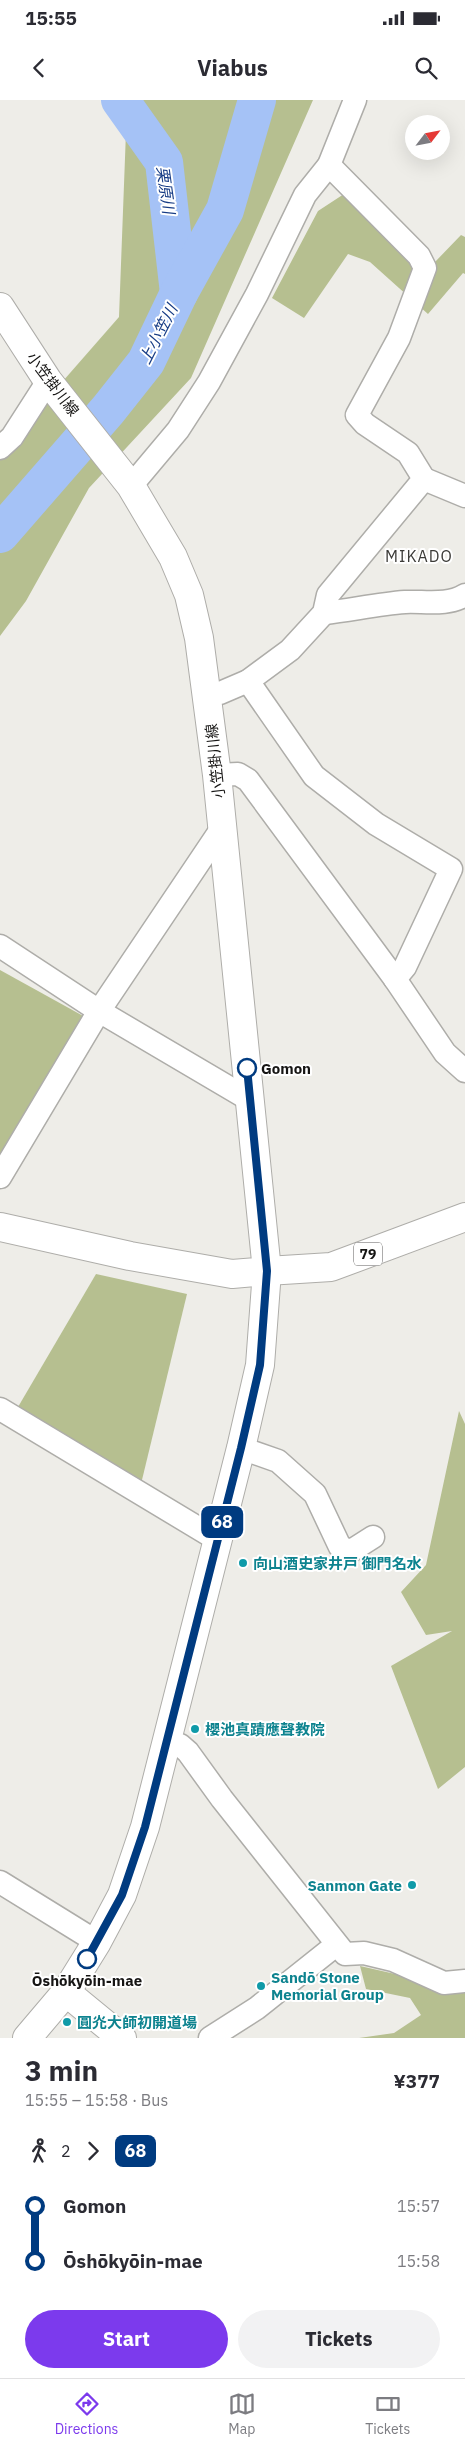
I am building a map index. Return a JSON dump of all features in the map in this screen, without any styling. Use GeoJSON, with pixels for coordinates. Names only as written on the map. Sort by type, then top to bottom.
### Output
{"type":"FeatureCollection","features":[{"type":"Feature","properties":{"kind":"main road","name":"小笠掛川線"},"geometry":{"type":"LineString","coordinates":[[0,307],[53,388],[126,479],[173,557],[189,595],[199,638],[217,775],[267,1271],[260,1365],[241,1448],[145,1827],[122,1895],[97,1942],[66,1992],[27,2038]]}},
{"type":"Feature","properties":{"kind":"main road","name":"79"},"geometry":{"type":"LineString","coordinates":[[267,1271],[331,1267],[465,1216]]}},
{"type":"Feature","properties":{"kind":"main road"},"geometry":{"type":"LineString","coordinates":[[0,1227],[130,1256],[232,1274],[267,1271]]}},
{"type":"Feature","properties":{"kind":"main road"},"geometry":{"type":"LineString","coordinates":[[66,1992],[122,2038]]}},
{"type":"Feature","properties":{"kind":"street"},"geometry":{"type":"LineString","coordinates":[[126,479],[178,430],[209,382],[257,294],[305,195],[329,165],[355,100]]}},
{"type":"Feature","properties":{"kind":"street"},"geometry":{"type":"LineString","coordinates":[[329,165],[419,256],[424,268],[399,338],[357,415],[365,424],[408,454],[424,479],[465,496]]}},
{"type":"Feature","properties":{"kind":"street"},"geometry":{"type":"LineString","coordinates":[[0,448],[12,437],[53,388]]}},
{"type":"Feature","properties":{"kind":"street"},"geometry":{"type":"LineString","coordinates":[[207,695],[220,693],[248,681],[290,650],[324,613],[328,594],[424,479]]}},
{"type":"Feature","properties":{"kind":"street"},"geometry":{"type":"LineString","coordinates":[[324,613],[404,602],[432,603],[458,600],[465,595]]}},
{"type":"Feature","properties":{"kind":"street"},"geometry":{"type":"LineString","coordinates":[[248,681],[314,776],[376,824],[451,869],[405,967],[395,979]]}},
{"type":"Feature","properties":{"kind":"street"},"geometry":{"type":"LineString","coordinates":[[217,775],[238,774],[248,780],[395,979],[445,1053],[465,1071]]}},
{"type":"Feature","properties":{"kind":"street"},"geometry":{"type":"LineString","coordinates":[[0,1178],[99,1011],[222,828]]}},
{"type":"Feature","properties":{"kind":"street"},"geometry":{"type":"LineString","coordinates":[[0,946],[99,1011],[250,1100]]}},
{"type":"Feature","properties":{"kind":"street"},"geometry":{"type":"LineString","coordinates":[[0,1409],[218,1540]]}},
{"type":"Feature","properties":{"kind":"street"},"geometry":{"type":"LineString","coordinates":[[241,1448],[278,1461],[315,1494],[340,1547],[351,1551],[373,1537]]}},
{"type":"Feature","properties":{"kind":"street"},"geometry":{"type":"LineString","coordinates":[[166,1741],[180,1746],[188,1752],[336,1945],[345,1954],[364,1953],[393,1960],[444,1983],[465,1981]]}},
{"type":"Feature","properties":{"kind":"street"},"geometry":{"type":"LineString","coordinates":[[0,1882],[97,1942]]}},
{"type":"Feature","properties":{"kind":"street"},"geometry":{"type":"LineString","coordinates":[[210,2038],[257,2008],[336,1945]]}},
{"type":"Feature","properties":{"kind":"green space"},"geometry":{"type":"Polygon","coordinates":[[[129,100],[313,100],[191,378],[89,488],[26,601],[0,636],[0,453],[119,317],[127,105],[129,100]]]}},
{"type":"Feature","properties":{"kind":"green space"},"geometry":{"type":"Polygon","coordinates":[[[344,194],[418,262],[435,262],[461,235],[465,237],[465,274],[463,273],[428,314],[370,262],[348,254],[304,318],[272,298],[318,211],[344,194]]]}},
{"type":"Feature","properties":{"kind":"green space"},"geometry":{"type":"Polygon","coordinates":[[[0,970],[85,1017],[0,1164],[0,970]]]}},
{"type":"Feature","properties":{"kind":"green space"},"geometry":{"type":"Polygon","coordinates":[[[96,1274],[187,1294],[141,1484],[18,1407],[96,1274]]]}},
{"type":"Feature","properties":{"kind":"green space"},"geometry":{"type":"Polygon","coordinates":[[[459,1411],[465,1424],[465,1767],[438,1789],[391,1666],[452,1631],[426,1635],[401,1592],[426,1565],[459,1411]]]}},
{"type":"Feature","properties":{"kind":"green space"},"geometry":{"type":"Polygon","coordinates":[[[360,1966],[465,1990],[465,2038],[359,2038],[394,2033],[421,2015],[410,1998],[366,1989],[360,1966]]]}},
{"type":"Feature","properties":{"kind":"waterway","name":"栗原川"},"geometry":{"type":"LineString","coordinates":[[120,100],[164,162],[179,293]]}},
{"type":"Feature","properties":{"kind":"waterway","name":"上小笠川"},"geometry":{"type":"LineString","coordinates":[[0,534],[108,410],[146,362],[179,293],[225,210],[257,100]]}},
{"type":"Feature","properties":{"kind":"bus line","name":"68"},"geometry":{"type":"LineString","coordinates":[[87,1959],[122,1895],[145,1827],[241,1448],[260,1365],[267,1271],[247,1068]]}},
{"type":"Feature","properties":{"kind":"place","name":"Gomon"},"geometry":{"type":"Point","coordinates":[247,1068]}},
{"type":"Feature","properties":{"kind":"place","name":"向山酒史家井戸 御門名水"},"geometry":{"type":"Point","coordinates":[243,1563]}},
{"type":"Feature","properties":{"kind":"place","name":"櫻池真蹟應聲教院"},"geometry":{"type":"Point","coordinates":[195,1729]}},
{"type":"Feature","properties":{"kind":"place","name":"Sanmon Gate"},"geometry":{"type":"Point","coordinates":[412,1885]}},
{"type":"Feature","properties":{"kind":"place","name":"Ōshōkyōin-mae"},"geometry":{"type":"Point","coordinates":[87,1959]}},
{"type":"Feature","properties":{"kind":"place","name":"Sandō Stone Memorial Group"},"geometry":{"type":"Point","coordinates":[261,1986]}},
{"type":"Feature","properties":{"kind":"place","name":"圓灮大師初開道場"},"geometry":{"type":"Point","coordinates":[67,2022]}},
{"type":"Feature","properties":{"kind":"district","name":"MIKADO"},"geometry":{"type":"Point","coordinates":[419,556]}}]}
